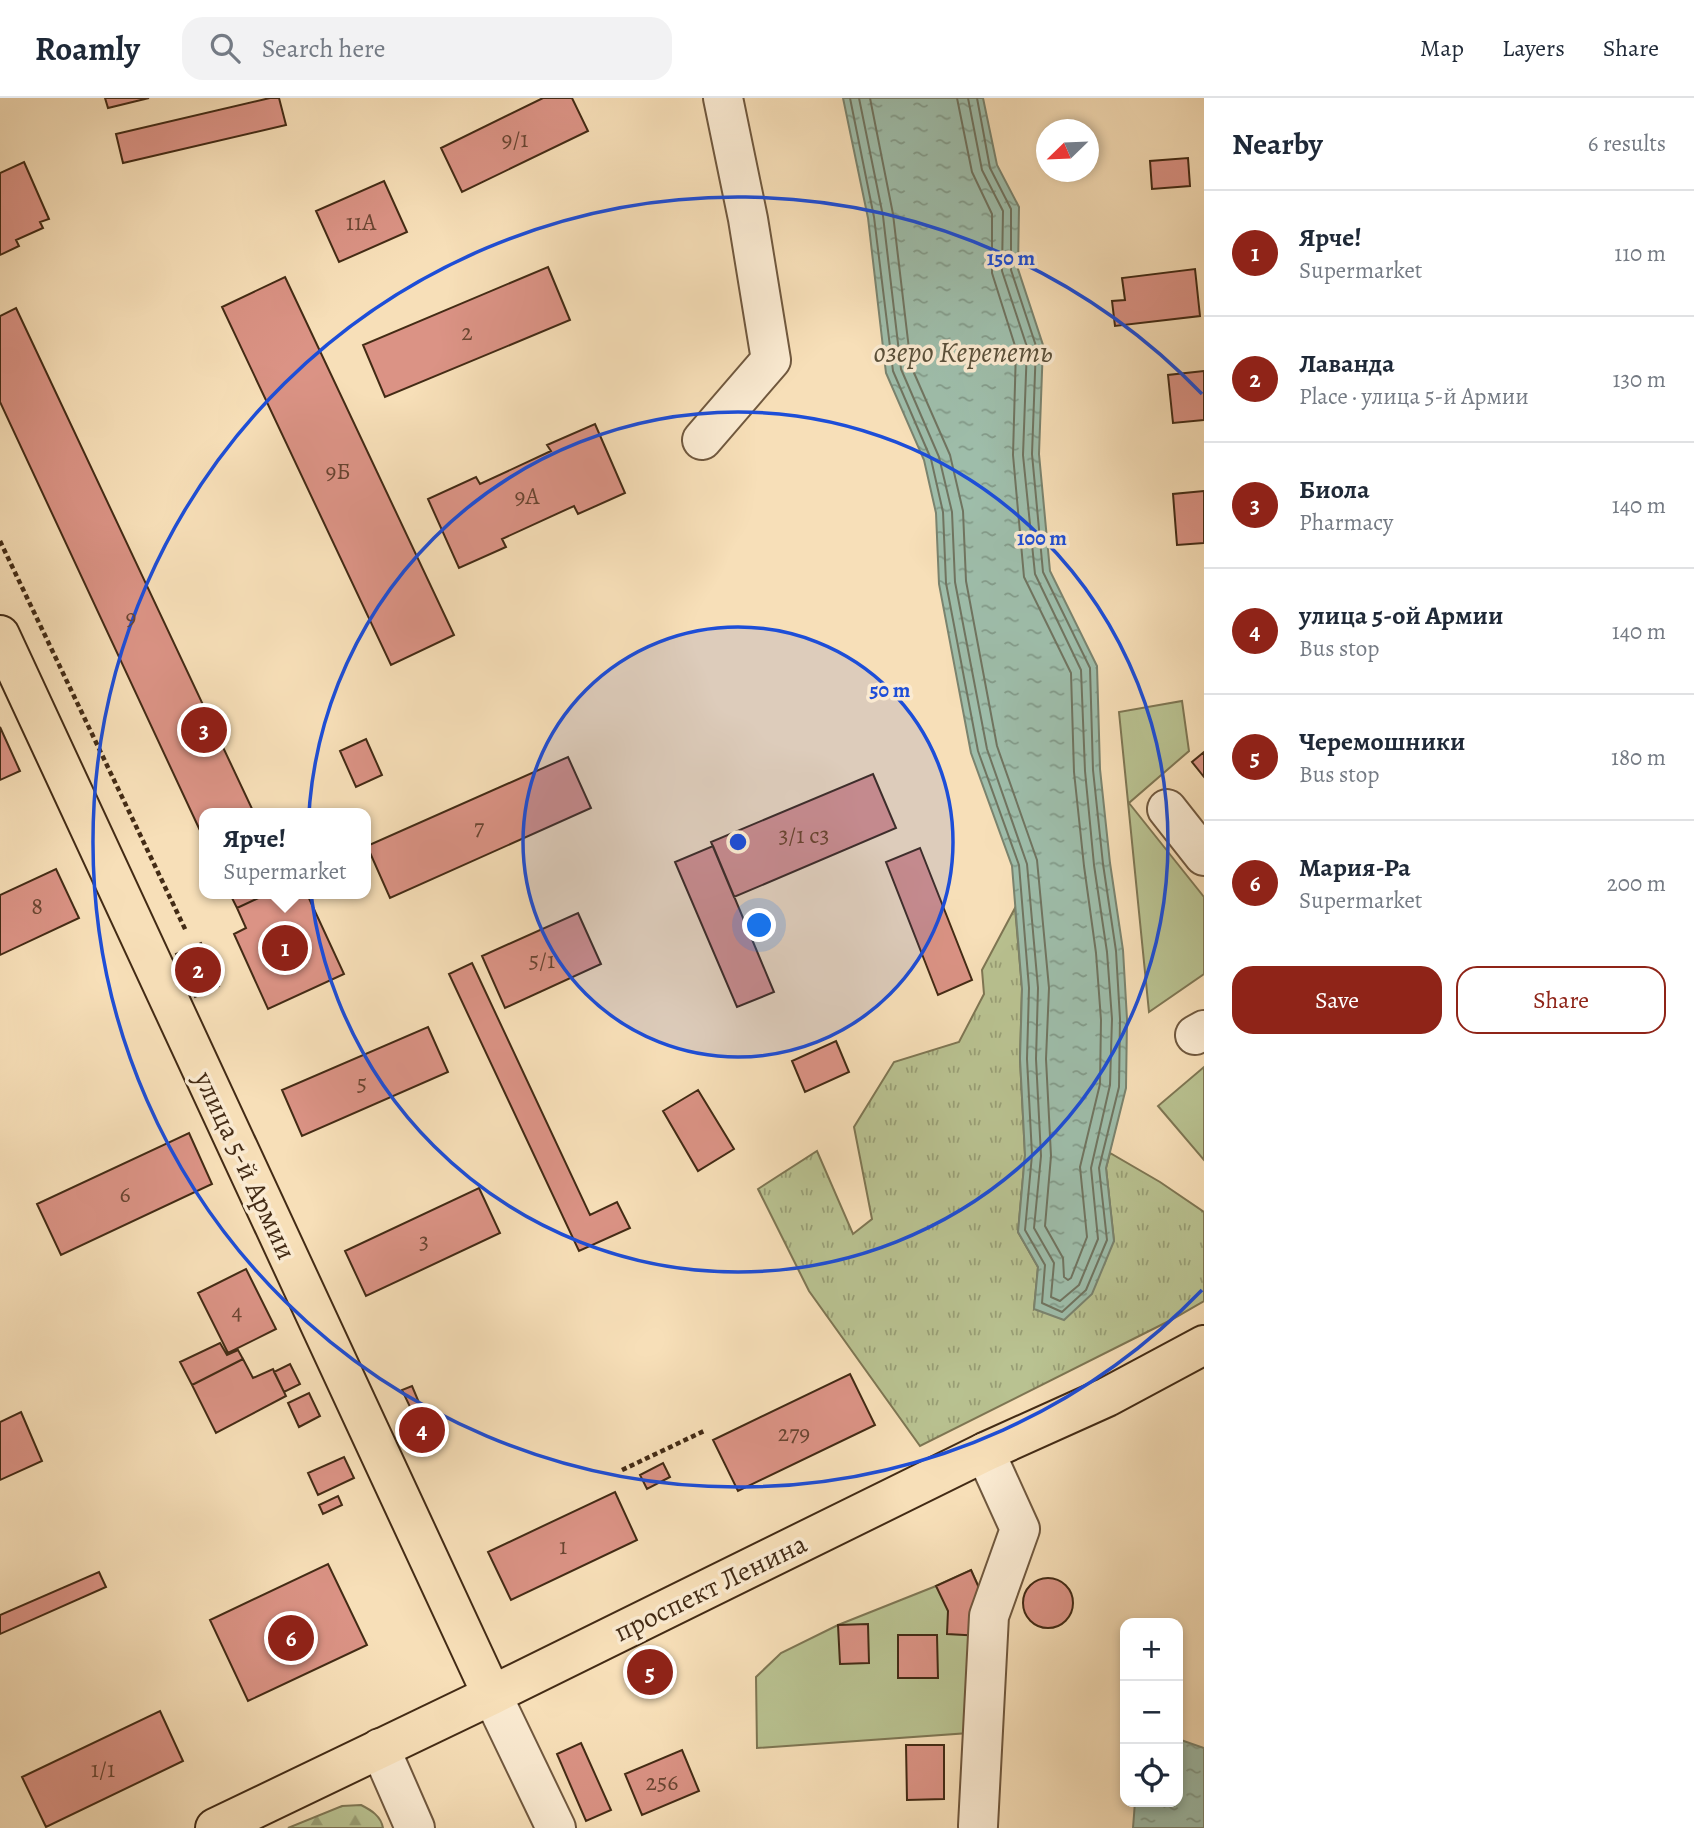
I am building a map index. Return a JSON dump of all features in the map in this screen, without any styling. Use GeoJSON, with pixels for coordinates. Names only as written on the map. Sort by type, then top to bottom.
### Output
{"type":"FeatureCollection","features":[{"type":"Feature","properties":{"kind":"main road","name":"улица 5-й Армии"},"geometry":{"type":"LineString","coordinates":[[0,635],[492,1695]]}},
{"type":"Feature","properties":{"kind":"main road","name":"проспект Ленина"},"geometry":{"type":"LineString","coordinates":[[224,1826],[985,1452],[1107,1396],[1204,1345]]}},
{"type":"Feature","properties":{"kind":"street"},"geometry":{"type":"LineString","coordinates":[[702,440],[771,360],[748,219],[723,98]]}},
{"type":"Feature","properties":{"kind":"street"},"geometry":{"type":"LineString","coordinates":[[1167,808],[1204,856]]}},
{"type":"Feature","properties":{"kind":"street"},"geometry":{"type":"LineString","coordinates":[[978,1826],[989,1616],[1020,1529],[985,1452]]}},
{"type":"Feature","properties":{"kind":"street"},"geometry":{"type":"LineString","coordinates":[[492,1695],[556,1828]]}},
{"type":"Feature","properties":{"kind":"street"},"geometry":{"type":"LineString","coordinates":[[380,1748],[415,1828]]}},
{"type":"Feature","properties":{"kind":"path"},"geometry":{"type":"LineString","coordinates":[[0,541],[186,931]]}},
{"type":"Feature","properties":{"kind":"path"},"geometry":{"type":"LineString","coordinates":[[622,1470],[704,1431]]}},
{"type":"Feature","properties":{"kind":"green space"},"geometry":{"type":"Polygon","coordinates":[[[1182,701],[1189,751],[1129,803],[1204,897],[1204,974],[1149,1012],[1119,712],[1182,701]]]}},
{"type":"Feature","properties":{"kind":"green space"},"geometry":{"type":"Polygon","coordinates":[[[1015,908],[1022,988],[1020,1059],[1025,1155],[1018,1232],[1038,1267],[1034,1309],[1114,1241],[1106,1168],[1110,1153],[1204,1212],[1204,1301],[920,1446],[809,1291],[758,1189],[817,1151],[853,1234],[872,1219],[854,1127],[894,1062],[959,1042],[984,994],[982,970],[1015,908]]]}},
{"type":"Feature","properties":{"kind":"green space"},"geometry":{"type":"Polygon","coordinates":[[[1204,1067],[1204,1160],[1158,1106],[1204,1067]]]}},
{"type":"Feature","properties":{"kind":"green space"},"geometry":{"type":"Polygon","coordinates":[[[971,1570],[984,1599],[969,1733],[757,1748],[756,1677],[781,1653],[838,1625],[971,1570]]]}},
{"type":"Feature","properties":{"kind":"green space"},"geometry":{"type":"Polygon","coordinates":[[[361,1805],[378,1817],[383,1828],[288,1828],[342,1806],[361,1805]]]}},
{"type":"Feature","properties":{"kind":"water","name":"озеро Керепеть"},"geometry":{"type":"Polygon","coordinates":[[[843,98],[983,98],[997,165],[1019,207],[1018,269],[1043,345],[1039,454],[1050,571],[1097,666],[1100,769],[1123,950],[1127,1019],[1126,1088],[1106,1168],[1114,1241],[1092,1294],[1064,1320],[1034,1309],[1038,1267],[1018,1232],[1025,1155],[1020,1059],[1022,989],[1012,866],[971,753],[939,584],[936,513],[924,460],[886,373],[868,218],[843,98]]]}},
{"type":"Feature","properties":{"kind":"water"},"geometry":{"type":"Polygon","coordinates":[[[1183,1741],[1204,1748],[1204,1828],[1133,1828],[1135,1807],[1183,1807],[1183,1741]]]}},
{"type":"Feature","properties":{"kind":"building"},"geometry":{"type":"Polygon","coordinates":[[[105,98],[149,98],[108,108],[105,98]]]}},
{"type":"Feature","properties":{"kind":"building"},"geometry":{"type":"Polygon","coordinates":[[[279,98],[286,125],[123,163],[116,134],[279,98]]]}},
{"type":"Feature","properties":{"kind":"building"},"geometry":{"type":"Polygon","coordinates":[[[543,98],[572,98],[588,131],[462,192],[441,148],[543,98]]]}},
{"type":"Feature","properties":{"kind":"building"},"geometry":{"type":"Polygon","coordinates":[[[1188,158],[1190,186],[1152,189],[1150,161],[1188,158]]]}},
{"type":"Feature","properties":{"kind":"building"},"geometry":{"type":"Polygon","coordinates":[[[24,162],[49,219],[40,222],[43,228],[16,240],[19,246],[0,255],[0,173],[24,162]]]}},
{"type":"Feature","properties":{"kind":"building"},"geometry":{"type":"Polygon","coordinates":[[[384,181],[407,232],[339,262],[316,211],[384,181]]]}},
{"type":"Feature","properties":{"kind":"building"},"geometry":{"type":"Polygon","coordinates":[[[548,267],[570,320],[385,397],[363,345],[548,267]]]}},
{"type":"Feature","properties":{"kind":"building"},"geometry":{"type":"Polygon","coordinates":[[[1195,269],[1200,316],[1115,326],[1112,301],[1125,300],[1122,278],[1195,269]]]}},
{"type":"Feature","properties":{"kind":"building"},"geometry":{"type":"Polygon","coordinates":[[[285,277],[454,635],[391,665],[222,307],[285,277]]]}},
{"type":"Feature","properties":{"kind":"building"},"geometry":{"type":"Polygon","coordinates":[[[16,308],[252,808],[199,808],[199,828],[0,402],[0,316],[16,308]]]}},
{"type":"Feature","properties":{"kind":"building"},"geometry":{"type":"Polygon","coordinates":[[[1204,371],[1204,420],[1173,423],[1168,375],[1204,371]]]}},
{"type":"Feature","properties":{"kind":"building"},"geometry":{"type":"Polygon","coordinates":[[[595,424],[625,493],[578,514],[574,506],[502,539],[506,547],[459,568],[428,499],[476,477],[480,484],[551,451],[547,445],[595,424]]]}},
{"type":"Feature","properties":{"kind":"building"},"geometry":{"type":"Polygon","coordinates":[[[1204,491],[1204,543],[1177,545],[1173,494],[1204,491]]]}},
{"type":"Feature","properties":{"kind":"building"},"geometry":{"type":"Polygon","coordinates":[[[0,727],[20,771],[0,780],[0,727]]]}},
{"type":"Feature","properties":{"kind":"building"},"geometry":{"type":"Polygon","coordinates":[[[366,739],[382,775],[356,787],[340,751],[366,739]]]}},
{"type":"Feature","properties":{"kind":"building"},"geometry":{"type":"Polygon","coordinates":[[[1204,752],[1204,777],[1192,762],[1204,752]]]}},
{"type":"Feature","properties":{"kind":"building"},"geometry":{"type":"Polygon","coordinates":[[[568,757],[591,808],[390,898],[371,855],[371,844],[568,757]]]}},
{"type":"Feature","properties":{"kind":"building"},"geometry":{"type":"Polygon","coordinates":[[[873,774],[896,828],[734,897],[711,842],[873,774]]]}},
{"type":"Feature","properties":{"kind":"building"},"geometry":{"type":"Polygon","coordinates":[[[713,846],[774,992],[737,1007],[675,862],[713,846]]]}},
{"type":"Feature","properties":{"kind":"building"},"geometry":{"type":"Polygon","coordinates":[[[920,848],[972,980],[938,995],[886,862],[920,848]]]}},
{"type":"Feature","properties":{"kind":"building"},"geometry":{"type":"Polygon","coordinates":[[[56,869],[79,918],[0,955],[0,895],[56,869]]]}},
{"type":"Feature","properties":{"kind":"building"},"geometry":{"type":"Polygon","coordinates":[[[232,899],[256,899],[237,908],[232,899]]]}},
{"type":"Feature","properties":{"kind":"building"},"geometry":{"type":"Polygon","coordinates":[[[256,899],[309,899],[344,974],[268,1009],[234,934],[246,928],[237,908],[256,899]]]}},
{"type":"Feature","properties":{"kind":"building"},"geometry":{"type":"Polygon","coordinates":[[[578,913],[601,964],[505,1008],[482,956],[578,913]]]}},
{"type":"Feature","properties":{"kind":"building"},"geometry":{"type":"Polygon","coordinates":[[[201,943],[219,986],[195,997],[176,954],[201,943]]]}},
{"type":"Feature","properties":{"kind":"building"},"geometry":{"type":"Polygon","coordinates":[[[472,963],[590,1215],[617,1202],[630,1228],[579,1251],[449,974],[472,963]]]}},
{"type":"Feature","properties":{"kind":"building"},"geometry":{"type":"Polygon","coordinates":[[[428,1027],[448,1072],[302,1136],[282,1090],[428,1027]]]}},
{"type":"Feature","properties":{"kind":"building"},"geometry":{"type":"Polygon","coordinates":[[[836,1041],[849,1072],[805,1092],[792,1061],[836,1041]]]}},
{"type":"Feature","properties":{"kind":"building"},"geometry":{"type":"Polygon","coordinates":[[[698,1090],[734,1149],[698,1171],[663,1111],[698,1090]]]}},
{"type":"Feature","properties":{"kind":"building"},"geometry":{"type":"Polygon","coordinates":[[[189,1133],[212,1184],[61,1255],[37,1204],[189,1133]]]}},
{"type":"Feature","properties":{"kind":"building"},"geometry":{"type":"Polygon","coordinates":[[[479,1188],[500,1233],[366,1296],[345,1251],[479,1188]]]}},
{"type":"Feature","properties":{"kind":"building"},"geometry":{"type":"Polygon","coordinates":[[[246,1269],[276,1329],[228,1353],[198,1293],[246,1269]]]}},
{"type":"Feature","properties":{"kind":"building"},"geometry":{"type":"Polygon","coordinates":[[[220,1343],[227,1355],[238,1350],[243,1359],[192,1385],[180,1362],[220,1343]]]}},
{"type":"Feature","properties":{"kind":"building"},"geometry":{"type":"Polygon","coordinates":[[[243,1359],[253,1378],[273,1369],[286,1396],[216,1433],[192,1385],[243,1359]]]}},
{"type":"Feature","properties":{"kind":"building"},"geometry":{"type":"Polygon","coordinates":[[[290,1364],[300,1384],[284,1392],[274,1372],[290,1364]]]}},
{"type":"Feature","properties":{"kind":"building"},"geometry":{"type":"Polygon","coordinates":[[[850,1374],[875,1425],[738,1491],[713,1440],[850,1374]]]}},
{"type":"Feature","properties":{"kind":"building"},"geometry":{"type":"Polygon","coordinates":[[[412,1386],[420,1405],[411,1409],[402,1390],[412,1386]]]}},
{"type":"Feature","properties":{"kind":"building"},"geometry":{"type":"Polygon","coordinates":[[[309,1393],[320,1416],[299,1427],[288,1403],[309,1393]]]}},
{"type":"Feature","properties":{"kind":"building"},"geometry":{"type":"Polygon","coordinates":[[[420,1405],[427,1420],[418,1424],[411,1409],[420,1405]]]}},
{"type":"Feature","properties":{"kind":"building"},"geometry":{"type":"Polygon","coordinates":[[[21,1412],[42,1461],[0,1480],[0,1422],[21,1412]]]}},
{"type":"Feature","properties":{"kind":"building"},"geometry":{"type":"Polygon","coordinates":[[[344,1457],[354,1478],[318,1495],[308,1473],[344,1457]]]}},
{"type":"Feature","properties":{"kind":"building"},"geometry":{"type":"Polygon","coordinates":[[[663,1463],[670,1477],[647,1489],[640,1475],[663,1463]]]}},
{"type":"Feature","properties":{"kind":"building"},"geometry":{"type":"Polygon","coordinates":[[[615,1492],[637,1540],[511,1600],[488,1552],[615,1492]]]}},
{"type":"Feature","properties":{"kind":"building"},"geometry":{"type":"Polygon","coordinates":[[[338,1496],[342,1505],[323,1514],[319,1505],[338,1496]]]}},
{"type":"Feature","properties":{"kind":"building"},"geometry":{"type":"Polygon","coordinates":[[[328,1564],[367,1645],[248,1701],[210,1620],[328,1564]]]}},
{"type":"Feature","properties":{"kind":"building"},"geometry":{"type":"Polygon","coordinates":[[[971,1570],[984,1599],[982,1636],[947,1634],[948,1611],[936,1586],[971,1570]]]}},
{"type":"Feature","properties":{"kind":"building"},"geometry":{"type":"Polygon","coordinates":[[[99,1572],[106,1587],[0,1634],[0,1615],[99,1572]]]}},
{"type":"Feature","properties":{"kind":"building"},"geometry":{"type":"Polygon","coordinates":[[[1048,1578],[1066,1585],[1073,1603],[1066,1621],[1048,1628],[1030,1621],[1023,1603],[1030,1585],[1048,1578]]]}},
{"type":"Feature","properties":{"kind":"building"},"geometry":{"type":"Polygon","coordinates":[[[868,1624],[869,1663],[840,1664],[838,1625],[868,1624]]]}},
{"type":"Feature","properties":{"kind":"building"},"geometry":{"type":"Polygon","coordinates":[[[898,1635],[937,1635],[938,1678],[898,1678],[898,1635]]]}},
{"type":"Feature","properties":{"kind":"building"},"geometry":{"type":"Polygon","coordinates":[[[160,1711],[183,1761],[46,1827],[22,1777],[160,1711]]]}},
{"type":"Feature","properties":{"kind":"building"},"geometry":{"type":"Polygon","coordinates":[[[581,1743],[611,1810],[586,1821],[557,1754],[581,1743]]]}},
{"type":"Feature","properties":{"kind":"building"},"geometry":{"type":"Polygon","coordinates":[[[906,1745],[944,1745],[944,1799],[907,1800],[906,1745]]]}},
{"type":"Feature","properties":{"kind":"building"},"geometry":{"type":"Polygon","coordinates":[[[682,1750],[699,1791],[642,1815],[625,1774],[682,1750]]]}},
{"type":"Feature","properties":{"kind":"place","name":"Биола"},"geometry":{"type":"Point","coordinates":[204,730]}},
{"type":"Feature","properties":{"kind":"place","name":"Ярче!"},"geometry":{"type":"Point","coordinates":[285,948]}},
{"type":"Feature","properties":{"kind":"place","name":"Лаванда"},"geometry":{"type":"Point","coordinates":[198,970]}},
{"type":"Feature","properties":{"kind":"place","name":"улица 5-ой Армии"},"geometry":{"type":"Point","coordinates":[422,1430]}},
{"type":"Feature","properties":{"kind":"place","name":"Мария-Ра"},"geometry":{"type":"Point","coordinates":[291,1638]}},
{"type":"Feature","properties":{"kind":"place","name":"Черемошники"},"geometry":{"type":"Point","coordinates":[650,1672]}}]}
